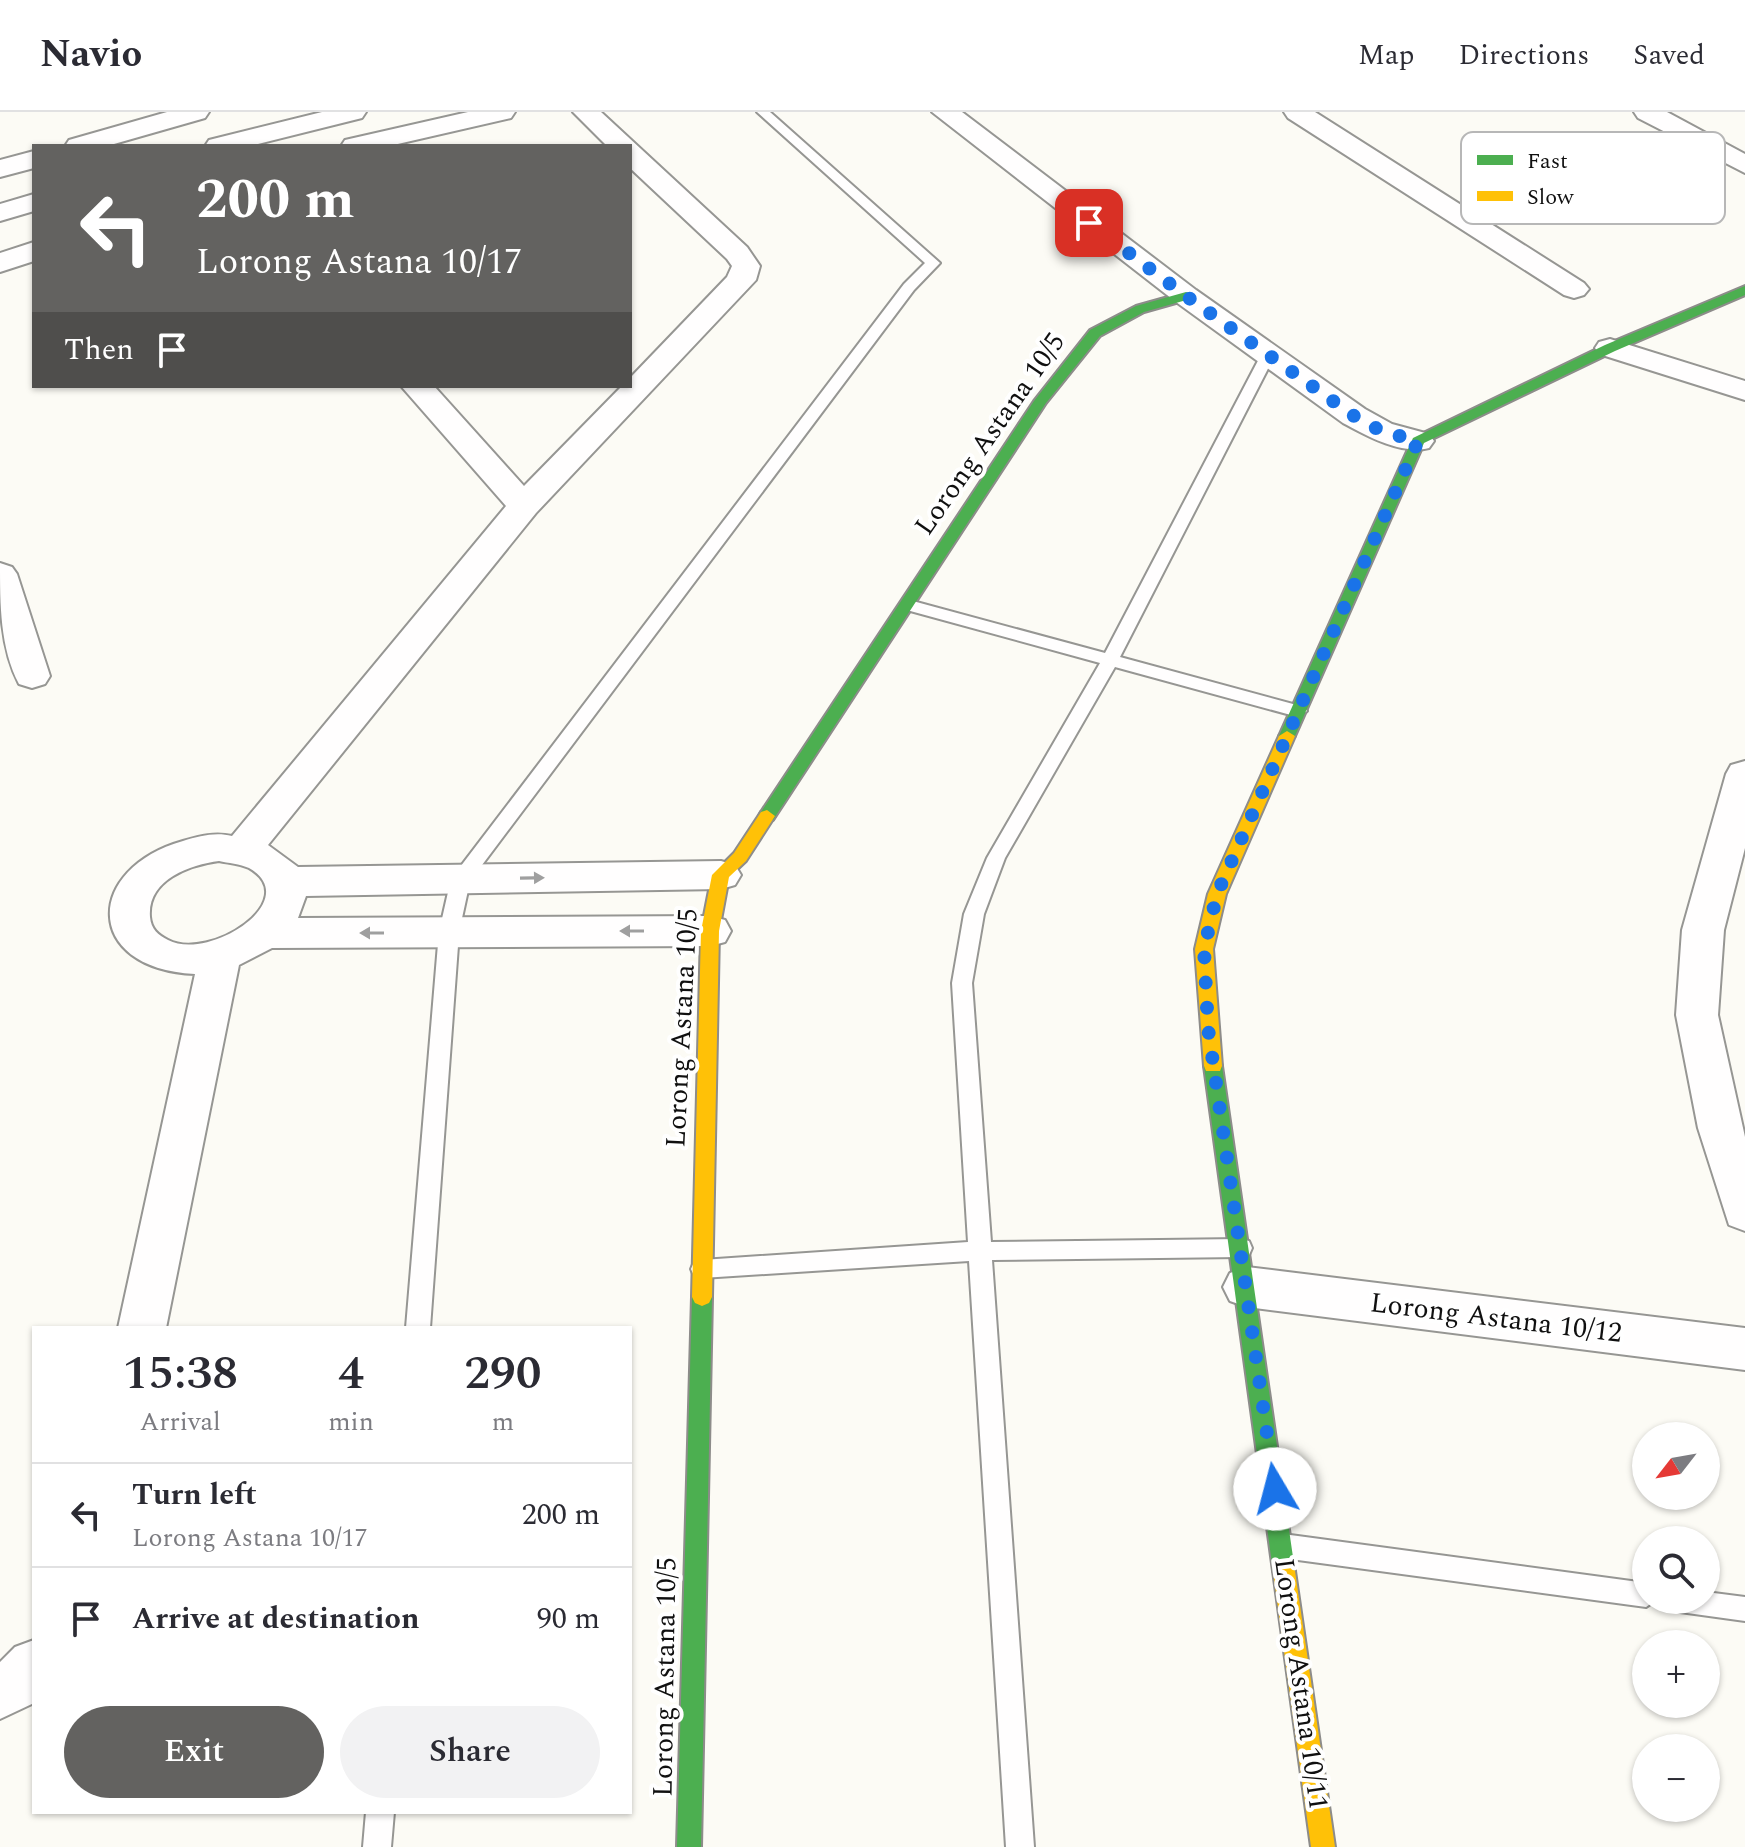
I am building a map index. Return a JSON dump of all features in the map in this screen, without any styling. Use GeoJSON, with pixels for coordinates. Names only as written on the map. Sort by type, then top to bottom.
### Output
{"type":"FeatureCollection","features":[{"type":"Feature","properties":{"kind":"street"},"geometry":{"type":"LineString","coordinates":[[85,144],[196,112]]}},
{"type":"Feature","properties":{"kind":"street"},"geometry":{"type":"LineString","coordinates":[[226,144],[353,112]]}},
{"type":"Feature","properties":{"kind":"street"},"geometry":{"type":"LineString","coordinates":[[363,144],[502,112]]}},
{"type":"Feature","properties":{"kind":"street"},"geometry":{"type":"LineString","coordinates":[[586,112],[620,144]]}},
{"type":"Feature","properties":{"kind":"street"},"geometry":{"type":"LineString","coordinates":[[945,112],[1268,355],[1381,431],[1418,441],[1610,348],[1745,290]]}},
{"type":"Feature","properties":{"kind":"street"},"geometry":{"type":"LineString","coordinates":[[1297,112],[1461,217]]}},
{"type":"Feature","properties":{"kind":"street"},"geometry":{"type":"LineString","coordinates":[[1647,112],[1684,132]]}},
{"type":"Feature","properties":{"kind":"street"},"geometry":{"type":"LineString","coordinates":[[1725,154],[1745,165]]}},
{"type":"Feature","properties":{"kind":"street"},"geometry":{"type":"LineString","coordinates":[[243,849],[524,506],[741,280],[746,266],[737,253],[632,155]]}},
{"type":"Feature","properties":{"kind":"street"},"geometry":{"type":"LineString","coordinates":[[0,169],[32,160]]}},
{"type":"Feature","properties":{"kind":"street"},"geometry":{"type":"LineString","coordinates":[[0,213],[32,203]]}},
{"type":"Feature","properties":{"kind":"street"},"geometry":{"type":"LineString","coordinates":[[1472,224],[1574,289]]}},
{"type":"Feature","properties":{"kind":"street"},"geometry":{"type":"LineString","coordinates":[[0,263],[32,252]]}},
{"type":"Feature","properties":{"kind":"street","name":"Lorong Astana 10/5"},"geometry":{"type":"LineString","coordinates":[[689,1847],[710,931],[721,875],[740,857],[1041,401],[1095,333],[1140,309],[1186,296]]}},
{"type":"Feature","properties":{"kind":"street"},"geometry":{"type":"LineString","coordinates":[[1610,348],[1745,391]]}},
{"type":"Feature","properties":{"kind":"street"},"geometry":{"type":"LineString","coordinates":[[419,388],[524,506]]}},
{"type":"Feature","properties":{"kind":"street","name":"Lorong Astana 10/11"},"geometry":{"type":"LineString","coordinates":[[1323,1847],[1208,1028],[1204,949],[1217,894],[1418,441]]}},
{"type":"Feature","properties":{"kind":"street"},"geometry":{"type":"LineString","coordinates":[[0,574],[32,676]]}},
{"type":"Feature","properties":{"kind":"street"},"geometry":{"type":"LineString","coordinates":[[1745,774],[1703,930],[1697,1015],[1720,1128],[1745,1212]]}},
{"type":"Feature","properties":{"kind":"street"},"geometry":{"type":"LineString","coordinates":[[219,847],[243,849],[271,861],[286,882],[287,899],[266,933],[245,947],[220,956],[195,960],[170,958],[150,950],[135,939],[127,923],[128,905],[136,887],[151,872],[171,859],[195,850],[219,847]]}},
{"type":"Feature","properties":{"kind":"street"},"geometry":{"type":"LineString","coordinates":[[286,882],[721,875]]}},
{"type":"Feature","properties":{"kind":"street"},"geometry":{"type":"LineString","coordinates":[[266,933],[710,931]]}},
{"type":"Feature","properties":{"kind":"street"},"geometry":{"type":"LineString","coordinates":[[142,1326],[220,956]]}},
{"type":"Feature","properties":{"kind":"street","name":"Lorong Astana 10/12"},"geometry":{"type":"LineString","coordinates":[[1244,1268],[1745,1349]]}},
{"type":"Feature","properties":{"kind":"street"},"geometry":{"type":"LineString","coordinates":[[0,1692],[23,1679],[32,1668]]}},
{"type":"Feature","properties":{"kind":"lane"},"geometry":{"type":"LineString","coordinates":[[418,1326],[449,932],[461,879],[909,287],[933,263],[763,112]]}},
{"type":"Feature","properties":{"kind":"lane"},"geometry":{"type":"LineString","coordinates":[[1020,1847],[962,983],[974,914],[996,858],[1110,660],[1268,355]]}},
{"type":"Feature","properties":{"kind":"lane"},"geometry":{"type":"LineString","coordinates":[[909,605],[1298,711]]}},
{"type":"Feature","properties":{"kind":"lane"},"geometry":{"type":"LineString","coordinates":[[702,1269],[980,1251],[1244,1268]]}},
{"type":"Feature","properties":{"kind":"lane"},"geometry":{"type":"LineString","coordinates":[[1283,1546],[1632,1593]]}},
{"type":"Feature","properties":{"kind":"lane"},"geometry":{"type":"LineString","coordinates":[[1720,1606],[1745,1609]]}},
{"type":"Feature","properties":{"kind":"lane"},"geometry":{"type":"LineString","coordinates":[[377,1847],[380,1814]]}},
{"type":"Feature","properties":{"kind":"traffic: fast"},"geometry":{"type":"LineString","coordinates":[[1287,736],[1418,441],[1610,348],[1745,290]]}},
{"type":"Feature","properties":{"kind":"traffic: fast"},"geometry":{"type":"LineString","coordinates":[[767,816],[1041,401],[1095,333],[1140,309],[1186,296]]}},
{"type":"Feature","properties":{"kind":"traffic: fast"},"geometry":{"type":"LineString","coordinates":[[1213,1066],[1284,1571]]}},
{"type":"Feature","properties":{"kind":"traffic: fast"},"geometry":{"type":"LineString","coordinates":[[689,1847],[702,1297]]}},
{"type":"Feature","properties":{"kind":"traffic: slow"},"geometry":{"type":"LineString","coordinates":[[1213,1066],[1204,949],[1217,894],[1287,736]]}},
{"type":"Feature","properties":{"kind":"traffic: slow"},"geometry":{"type":"LineString","coordinates":[[702,1297],[710,931],[721,875],[740,857],[767,816]]}},
{"type":"Feature","properties":{"kind":"traffic: slow"},"geometry":{"type":"LineString","coordinates":[[1284,1571],[1323,1847]]}},
{"type":"Feature","properties":{"kind":"route"},"geometry":{"type":"LineString","coordinates":[[1089,223],[1354,416],[1381,431],[1418,441],[1217,894],[1204,949],[1208,1028],[1275,1489]]}}]}
